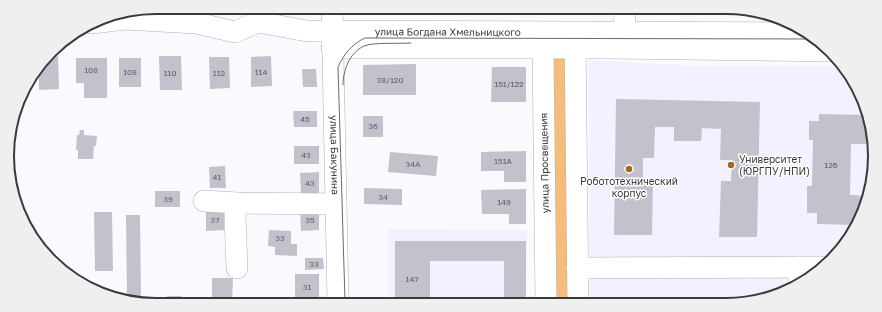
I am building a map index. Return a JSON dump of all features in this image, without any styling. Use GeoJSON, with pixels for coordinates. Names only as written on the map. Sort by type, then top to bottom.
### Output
{"type":"FeatureCollection","features":[{"type":"Feature","properties":{"kind":"street","name":"улица Бакунина"},"geometry":{"type":"LineString","coordinates":[[332,14],[338,298]]}},
{"type":"Feature","properties":{"kind":"street"},"geometry":{"type":"LineString","coordinates":[[619,43],[624,14]]}},
{"type":"Feature","properties":{"kind":"street","name":"улица Богдана Хмельницкого"},"geometry":{"type":"LineString","coordinates":[[116,20],[125,19],[196,23],[235,32],[258,22],[307,31],[332,40],[543,49]]}},
{"type":"Feature","properties":{"kind":"street","name":"улица Богдана Хмельницкого"},"geometry":{"type":"LineString","coordinates":[[619,43],[798,34]]}},
{"type":"Feature","properties":{"kind":"street"},"geometry":{"type":"LineString","coordinates":[[543,49],[544,43],[551,35],[570,38],[578,298]]}},
{"type":"Feature","properties":{"kind":"street","name":"улица Богдана Хмельницкого"},"geometry":{"type":"LineString","coordinates":[[332,40],[570,38],[619,43],[822,51]]}},
{"type":"Feature","properties":{"kind":"street","name":"улица Просвещения"},"geometry":{"type":"LineString","coordinates":[[543,49],[546,298]]}},
{"type":"Feature","properties":{"kind":"street"},"geometry":{"type":"LineString","coordinates":[[204,201],[237,203],[336,204]]}},
{"type":"Feature","properties":{"kind":"street"},"geometry":{"type":"LineString","coordinates":[[237,203],[235,215],[237,268]]}},
{"type":"Feature","properties":{"kind":"street"},"geometry":{"type":"LineString","coordinates":[[578,268],[799,276]]}},
{"type":"Feature","properties":{"kind":"shaded area"},"geometry":{"type":"Polygon","coordinates":[[[547,56],[573,56],[577,298],[550,298],[547,56]]]}},
{"type":"Feature","properties":{"kind":"shaded area","name":"Университет (ЮРГПУ/НПИ)"},"geometry":{"type":"Polygon","coordinates":[[[589,60],[695,66],[836,66],[849,85],[863,119],[867,137],[868,165],[863,193],[853,219],[833,250],[820,263],[789,283],[763,293],[745,297],[590,298],[589,60]]]}},
{"type":"Feature","properties":{"kind":"shaded area"},"geometry":{"type":"Polygon","coordinates":[[[388,229],[527,230],[526,298],[388,298],[388,229]]]}},
{"type":"Feature","properties":{"kind":"building"},"geometry":{"type":"Polygon","coordinates":[[[58,56],[59,89],[39,90],[39,76],[49,62],[58,56]]]}},
{"type":"Feature","properties":{"kind":"building"},"geometry":{"type":"Polygon","coordinates":[[[159,56],[181,56],[182,90],[160,90],[159,56]]]}},
{"type":"Feature","properties":{"kind":"building"},"geometry":{"type":"Polygon","coordinates":[[[271,56],[272,86],[251,87],[251,57],[271,56]]]}},
{"type":"Feature","properties":{"kind":"building"},"geometry":{"type":"Polygon","coordinates":[[[209,57],[229,57],[230,88],[210,89],[209,57]]]}},
{"type":"Feature","properties":{"kind":"building"},"geometry":{"type":"Polygon","coordinates":[[[76,58],[107,58],[107,98],[84,98],[84,83],[76,83],[76,58]]]}},
{"type":"Feature","properties":{"kind":"building"},"geometry":{"type":"Polygon","coordinates":[[[119,58],[141,58],[141,87],[119,87],[119,58]]]}},
{"type":"Feature","properties":{"kind":"building"},"geometry":{"type":"Polygon","coordinates":[[[416,64],[416,95],[363,95],[363,65],[416,64]]]}},
{"type":"Feature","properties":{"kind":"building"},"geometry":{"type":"Polygon","coordinates":[[[492,67],[526,67],[526,102],[491,102],[492,67]]]}},
{"type":"Feature","properties":{"kind":"building"},"geometry":{"type":"Polygon","coordinates":[[[302,69],[316,69],[317,87],[303,87],[302,69]]]}},
{"type":"Feature","properties":{"kind":"building","name":"Робототехнический корпус"},"geometry":{"type":"Polygon","coordinates":[[[616,99],[760,102],[757,237],[719,237],[721,181],[731,181],[732,160],[720,160],[721,129],[702,128],[701,141],[674,141],[674,127],[655,127],[654,158],[643,158],[643,179],[653,179],[652,235],[614,235],[616,99]]]}},
{"type":"Feature","properties":{"kind":"building"},"geometry":{"type":"Polygon","coordinates":[[[293,111],[317,111],[317,127],[294,127],[293,111]]]}},
{"type":"Feature","properties":{"kind":"building"},"geometry":{"type":"Polygon","coordinates":[[[819,114],[862,115],[863,119],[868,144],[851,144],[850,195],[862,196],[850,225],[817,224],[817,213],[807,213],[807,186],[812,186],[813,140],[809,140],[809,121],[819,121],[819,114]]]}},
{"type":"Feature","properties":{"kind":"building"},"geometry":{"type":"Polygon","coordinates":[[[363,116],[383,116],[383,137],[363,137],[363,116]]]}},
{"type":"Feature","properties":{"kind":"building"},"geometry":{"type":"Polygon","coordinates":[[[80,130],[84,130],[84,135],[97,136],[96,146],[94,146],[93,159],[78,159],[78,150],[76,150],[77,135],[79,135],[80,130]]]}},
{"type":"Feature","properties":{"kind":"building"},"geometry":{"type":"Polygon","coordinates":[[[294,146],[319,146],[319,164],[294,164],[294,146]]]}},
{"type":"Feature","properties":{"kind":"building"},"geometry":{"type":"Polygon","coordinates":[[[526,151],[526,182],[504,182],[504,171],[481,171],[481,152],[526,151]]]}},
{"type":"Feature","properties":{"kind":"building"},"geometry":{"type":"Polygon","coordinates":[[[390,152],[438,156],[436,176],[388,172],[390,152]]]}},
{"type":"Feature","properties":{"kind":"building"},"geometry":{"type":"Polygon","coordinates":[[[225,166],[226,188],[210,188],[209,167],[225,166]]]}},
{"type":"Feature","properties":{"kind":"building"},"geometry":{"type":"Polygon","coordinates":[[[319,172],[319,193],[301,193],[300,173],[319,172]]]}},
{"type":"Feature","properties":{"kind":"building"},"geometry":{"type":"Polygon","coordinates":[[[364,188],[402,189],[402,205],[364,204],[364,188]]]}},
{"type":"Feature","properties":{"kind":"building"},"geometry":{"type":"Polygon","coordinates":[[[526,189],[526,224],[509,224],[509,214],[482,214],[481,190],[526,189]]]}},
{"type":"Feature","properties":{"kind":"building"},"geometry":{"type":"Polygon","coordinates":[[[155,191],[180,191],[180,207],[155,207],[155,191]]]}},
{"type":"Feature","properties":{"kind":"building"},"geometry":{"type":"Polygon","coordinates":[[[224,209],[224,230],[206,231],[206,210],[224,209]]]}},
{"type":"Feature","properties":{"kind":"building"},"geometry":{"type":"Polygon","coordinates":[[[319,209],[319,230],[301,231],[300,210],[319,209]]]}},
{"type":"Feature","properties":{"kind":"building"},"geometry":{"type":"Polygon","coordinates":[[[94,212],[112,212],[113,271],[95,271],[94,212]]]}},
{"type":"Feature","properties":{"kind":"building"},"geometry":{"type":"Polygon","coordinates":[[[126,215],[140,215],[141,297],[127,295],[126,215]]]}},
{"type":"Feature","properties":{"kind":"building"},"geometry":{"type":"Polygon","coordinates":[[[269,230],[291,231],[291,244],[297,244],[297,256],[275,255],[275,247],[268,246],[269,230]]]}},
{"type":"Feature","properties":{"kind":"building"},"geometry":{"type":"Polygon","coordinates":[[[395,241],[526,241],[526,298],[504,298],[504,261],[430,261],[430,297],[395,297],[395,241]]]}},
{"type":"Feature","properties":{"kind":"building"},"geometry":{"type":"Polygon","coordinates":[[[305,258],[323,258],[324,269],[305,270],[305,258]]]}},
{"type":"Feature","properties":{"kind":"building"},"geometry":{"type":"Polygon","coordinates":[[[295,274],[319,274],[319,298],[295,298],[295,274]]]}},
{"type":"Feature","properties":{"kind":"building"},"geometry":{"type":"Polygon","coordinates":[[[212,278],[233,278],[232,298],[212,298],[212,278]]]}},
{"type":"Feature","properties":{"kind":"building"},"geometry":{"type":"Polygon","coordinates":[[[167,296],[182,296],[182,298],[167,298],[167,296]]]}},
{"type":"Feature","properties":{"kind":"tram line"},"geometry":{"type":"LineString","coordinates":[[345,298],[338,67],[349,50],[360,40],[365,38],[806,39]]}},
{"type":"Feature","properties":{"kind":"tram line"},"geometry":{"type":"LineString","coordinates":[[343,85],[344,74],[348,63],[354,53],[359,49],[373,44],[411,43]]}},
{"type":"Feature","properties":{"kind":"place","name":"Университет (ЮРГПУ/НПИ)"},"geometry":{"type":"Point","coordinates":[731,165]}},
{"type":"Feature","properties":{"kind":"place","name":"Робототехнический корпус"},"geometry":{"type":"Point","coordinates":[629,169]}}]}
